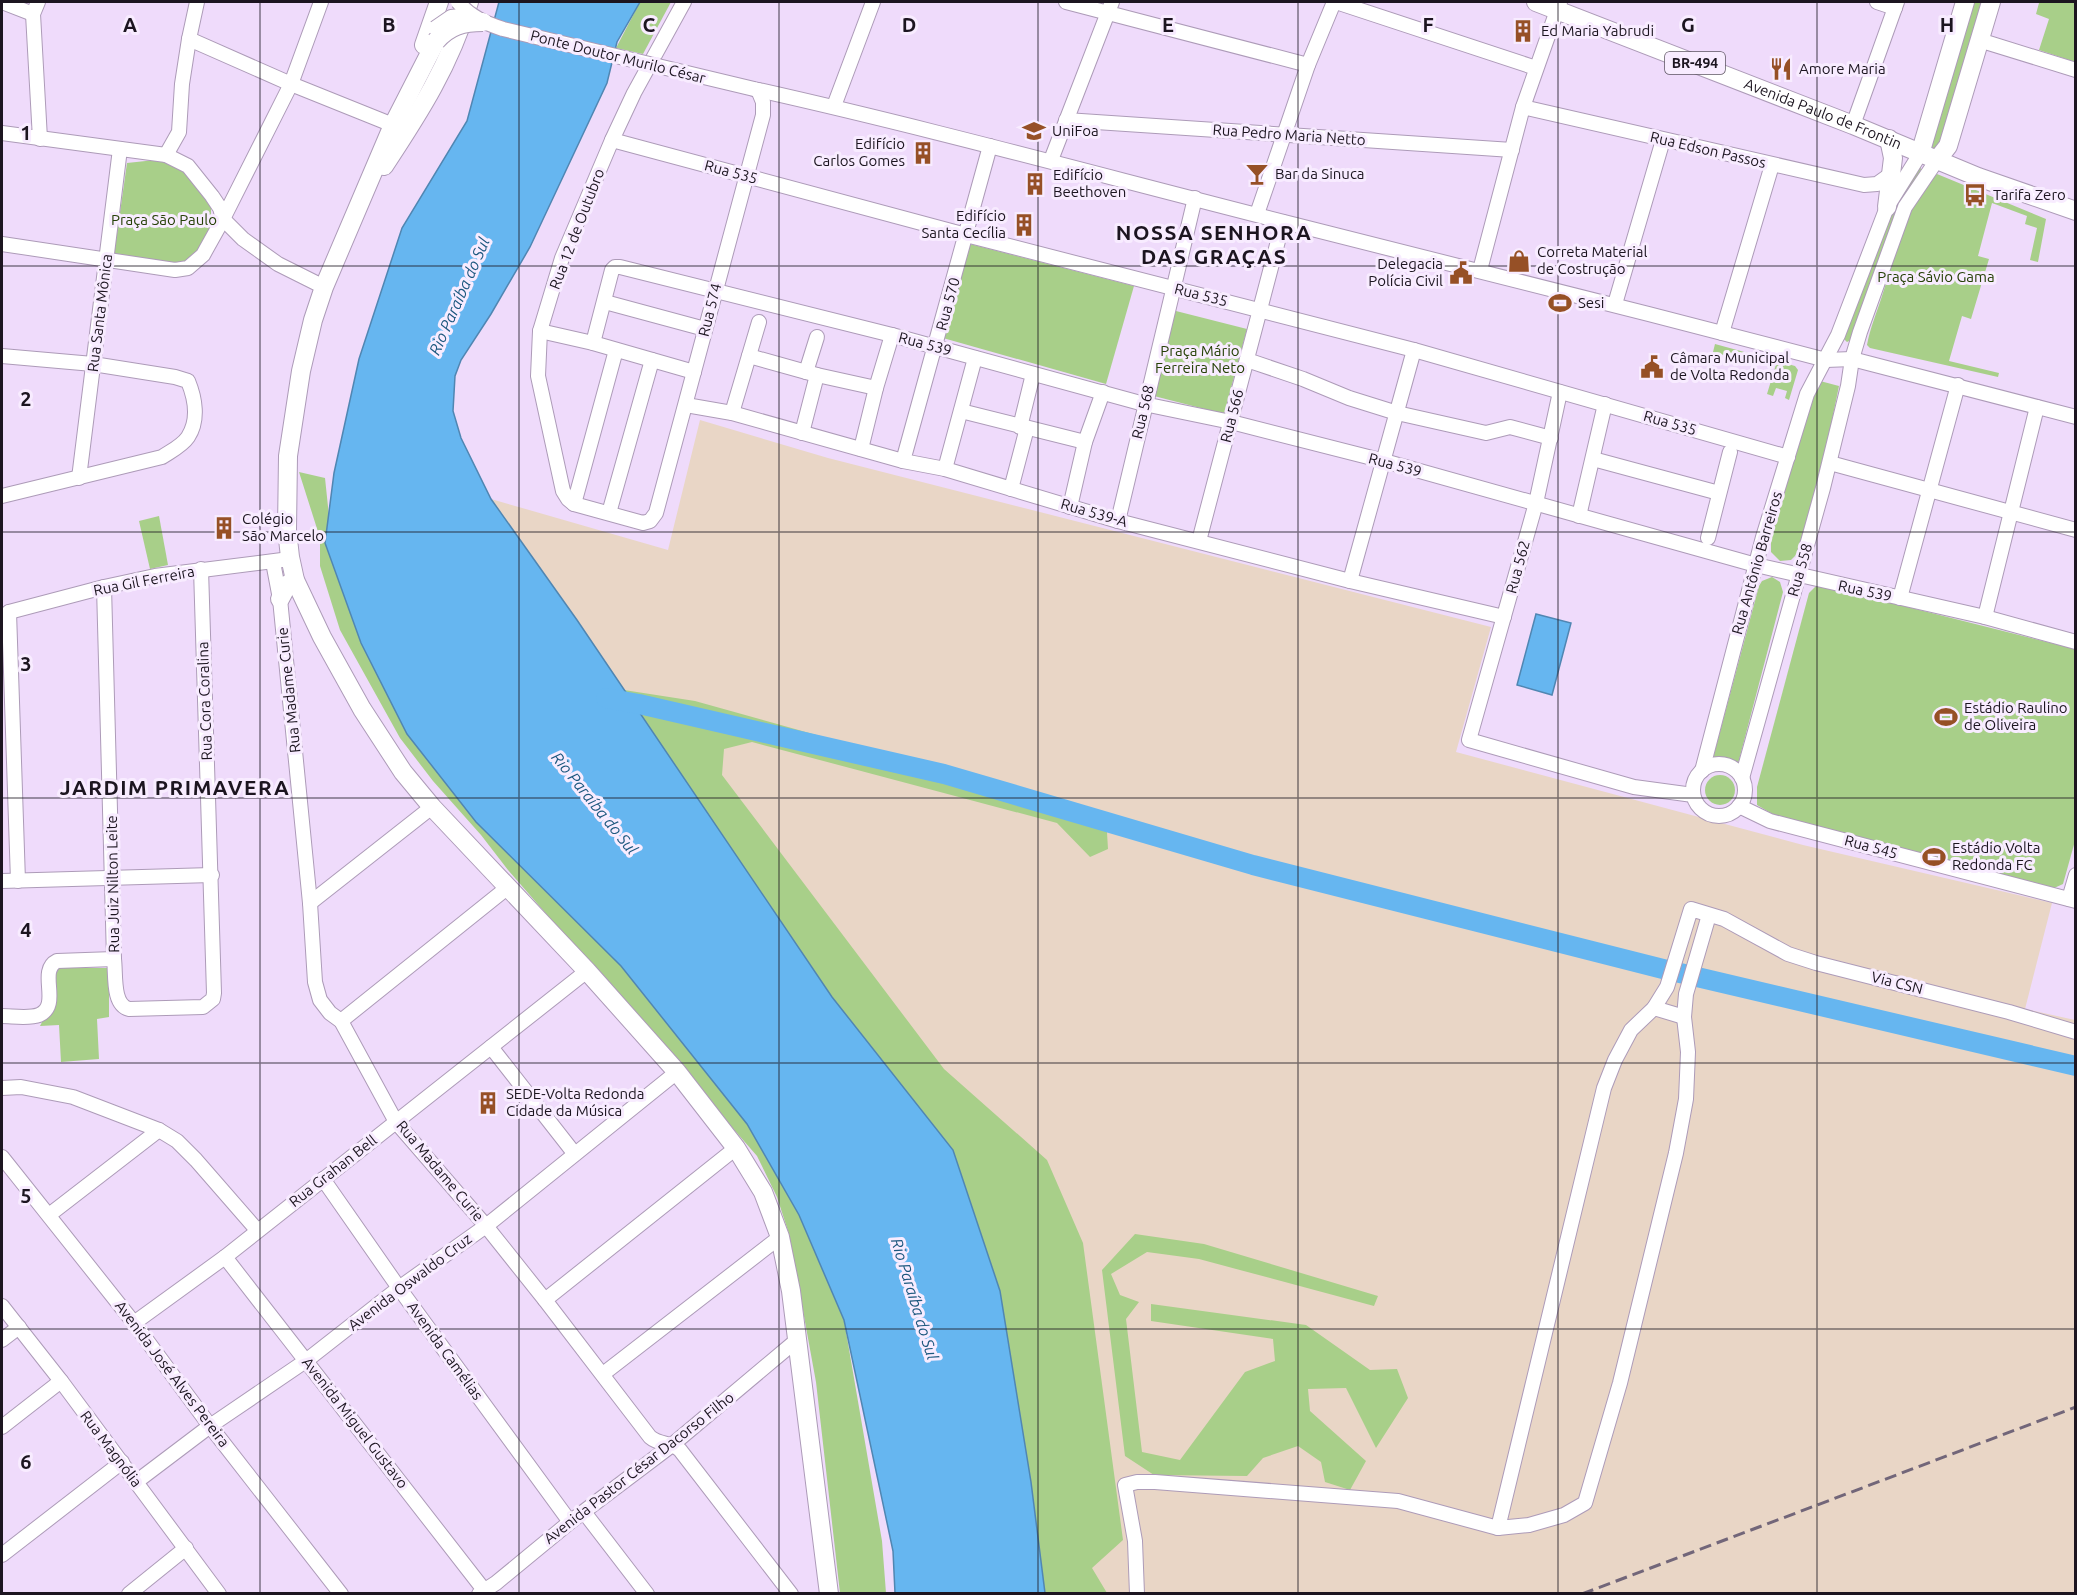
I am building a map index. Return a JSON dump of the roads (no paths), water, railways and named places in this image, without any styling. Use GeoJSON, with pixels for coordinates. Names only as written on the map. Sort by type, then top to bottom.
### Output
{"type":"FeatureCollection","features":[{"type":"Feature","properties":{"kind":"main road"},"geometry":{"type":"LineString","coordinates":[[439,2],[432,37],[324,287],[313,320],[301,371],[288,456],[287,530],[282,560],[295,580],[322,637],[362,709],[403,772],[432,807],[587,971],[677,1072],[736,1148],[763,1192],[780,1237],[792,1291],[829,1593]]}},
{"type":"Feature","properties":{"kind":"main road","name":"Avenida Paulo de Frontin"},"geometry":{"type":"LineString","coordinates":[[1536,2],[1558,6],[1978,177],[2076,211]]}},
{"type":"Feature","properties":{"kind":"main road"},"geometry":{"type":"LineString","coordinates":[[1928,157],[1965,2]]}},
{"type":"Feature","properties":{"kind":"main road"},"geometry":{"type":"LineString","coordinates":[[1928,157],[1948,146],[1991,2]]}},
{"type":"Feature","properties":{"kind":"main road"},"geometry":{"type":"LineString","coordinates":[[432,37],[466,23],[474,13]]}},
{"type":"Feature","properties":{"kind":"main road"},"geometry":{"type":"LineString","coordinates":[[347,234],[381,170],[435,87],[456,40],[474,13]]}},
{"type":"Feature","properties":{"kind":"main road"},"geometry":{"type":"LineString","coordinates":[[1887,207],[1893,158],[1889,140]]}},
{"type":"Feature","properties":{"kind":"main road"},"geometry":{"type":"LineString","coordinates":[[280,599],[288,584],[295,580]]}},
{"type":"Feature","properties":{"kind":"street"},"geometry":{"type":"LineString","coordinates":[[2,2],[36,8],[40,139]]}},
{"type":"Feature","properties":{"kind":"street"},"geometry":{"type":"LineString","coordinates":[[166,155],[179,132],[182,84],[197,2]]}},
{"type":"Feature","properties":{"kind":"street"},"geometry":{"type":"LineString","coordinates":[[2,244],[175,270],[188,268],[203,255],[224,219],[291,84],[321,2]]}},
{"type":"Feature","properties":{"kind":"street"},"geometry":{"type":"LineString","coordinates":[[458,2],[474,13]]}},
{"type":"Feature","properties":{"kind":"street","name":"Rua 12 de Outubro"},"geometry":{"type":"LineString","coordinates":[[574,504],[563,491],[541,394],[538,365],[540,331],[562,258],[612,140],[639,82],[684,2]]}},
{"type":"Feature","properties":{"kind":"street"},"geometry":{"type":"LineString","coordinates":[[834,106],[873,2]]}},
{"type":"Feature","properties":{"kind":"street"},"geometry":{"type":"LineString","coordinates":[[1066,2],[1109,7],[1308,66]]}},
{"type":"Feature","properties":{"kind":"street"},"geometry":{"type":"LineString","coordinates":[[1257,214],[1308,66],[1335,2],[1536,68]]}},
{"type":"Feature","properties":{"kind":"street"},"geometry":{"type":"LineString","coordinates":[[1853,125],[1896,5],[1877,2]]}},
{"type":"Feature","properties":{"kind":"street"},"geometry":{"type":"LineString","coordinates":[[1480,270],[1524,107],[1558,6]]}},
{"type":"Feature","properties":{"kind":"street"},"geometry":{"type":"LineString","coordinates":[[1051,160],[1109,7]]}},
{"type":"Feature","properties":{"kind":"street","name":"Ponte Doutor Murilo César"},"geometry":{"type":"LineString","coordinates":[[474,13],[756,90],[834,106],[1051,160],[1283,222],[1616,304],[1826,360],[1852,359],[2075,417]]}},
{"type":"Feature","properties":{"kind":"street"},"geometry":{"type":"LineString","coordinates":[[189,39],[291,84],[393,125]]}},
{"type":"Feature","properties":{"kind":"street"},"geometry":{"type":"LineString","coordinates":[[1979,40],[2076,70]]}},
{"type":"Feature","properties":{"kind":"street","name":"Rua 574"},"geometry":{"type":"LineString","coordinates":[[609,513],[643,523],[650,521],[656,513],[764,110],[763,102],[756,90]]}},
{"type":"Feature","properties":{"kind":"street","name":"Rua Edson Passos"},"geometry":{"type":"LineString","coordinates":[[1524,107],[1869,186],[1883,181],[1891,174]]}},
{"type":"Feature","properties":{"kind":"street","name":"Rua Pedro Maria Netto"},"geometry":{"type":"LineString","coordinates":[[1066,120],[1512,150]]}},
{"type":"Feature","properties":{"kind":"street"},"geometry":{"type":"LineString","coordinates":[[2,133],[166,155],[188,166],[212,196],[232,229],[265,255],[324,287]]}},
{"type":"Feature","properties":{"kind":"street","name":"Rua 535"},"geometry":{"type":"LineString","coordinates":[[612,140],[966,235],[1414,350],[1788,457]]}},
{"type":"Feature","properties":{"kind":"street"},"geometry":{"type":"LineString","coordinates":[[1616,304],[1663,140]]}},
{"type":"Feature","properties":{"kind":"street","name":"Rua 570"},"geometry":{"type":"LineString","coordinates":[[903,461],[990,146]]}},
{"type":"Feature","properties":{"kind":"street","name":"Rua Santa Mônica"},"geometry":{"type":"LineString","coordinates":[[79,478],[120,149]]}},
{"type":"Feature","properties":{"kind":"street","name":"Rua Antônio Barreiros"},"geometry":{"type":"LineString","coordinates":[[1702,771],[1763,537],[1807,394],[1838,335],[1887,207],[1928,157]]}},
{"type":"Feature","properties":{"kind":"street","name":"Rua 558"},"geometry":{"type":"LineString","coordinates":[[1742,778],[1830,463],[1852,359],[1900,217],[1928,157]]}},
{"type":"Feature","properties":{"kind":"street"},"geometry":{"type":"LineString","coordinates":[[1722,333],[1772,165]]}},
{"type":"Feature","properties":{"kind":"street","name":"Rua 568"},"geometry":{"type":"LineString","coordinates":[[1118,521],[1144,404],[1195,198]]}},
{"type":"Feature","properties":{"kind":"street","name":"Rua 566"},"geometry":{"type":"LineString","coordinates":[[1199,541],[1283,222]]}},
{"type":"Feature","properties":{"kind":"street","name":"Rua 539"},"geometry":{"type":"LineString","coordinates":[[605,302],[612,270],[620,267],[892,335],[1144,404],[1231,422],[1384,461],[1798,576],[1985,617],[2076,642]]}},
{"type":"Feature","properties":{"kind":"street"},"geometry":{"type":"LineString","coordinates":[[593,343],[605,302],[705,329]]}},
{"type":"Feature","properties":{"kind":"street"},"geometry":{"type":"LineString","coordinates":[[732,413],[759,322]]}},
{"type":"Feature","properties":{"kind":"street"},"geometry":{"type":"LineString","coordinates":[[540,331],[593,343],[694,372]]}},
{"type":"Feature","properties":{"kind":"street"},"geometry":{"type":"LineString","coordinates":[[861,449],[892,335]]}},
{"type":"Feature","properties":{"kind":"street"},"geometry":{"type":"LineString","coordinates":[[1838,335],[1852,359]]}},
{"type":"Feature","properties":{"kind":"street"},"geometry":{"type":"LineString","coordinates":[[802,433],[818,337]]}},
{"type":"Feature","properties":{"kind":"street"},"geometry":{"type":"LineString","coordinates":[[616,350],[574,504],[609,513],[652,360]]}},
{"type":"Feature","properties":{"kind":"street"},"geometry":{"type":"LineString","coordinates":[[1350,581],[1414,350]]}},
{"type":"Feature","properties":{"kind":"street"},"geometry":{"type":"LineString","coordinates":[[2,356],[93,364],[175,377],[188,381],[194,396],[195,412],[189,436],[177,448],[162,457],[2,496]]}},
{"type":"Feature","properties":{"kind":"street"},"geometry":{"type":"LineString","coordinates":[[749,356],[876,388]]}},
{"type":"Feature","properties":{"kind":"street"},"geometry":{"type":"LineString","coordinates":[[945,469],[975,358]]}},
{"type":"Feature","properties":{"kind":"street"},"geometry":{"type":"LineString","coordinates":[[1247,360],[1349,398],[1397,413],[1486,433],[1510,428],[1551,438]]}},
{"type":"Feature","properties":{"kind":"street"},"geometry":{"type":"LineString","coordinates":[[1011,489],[1033,374]]}},
{"type":"Feature","properties":{"kind":"street"},"geometry":{"type":"LineString","coordinates":[[1900,598],[1958,385]]}},
{"type":"Feature","properties":{"kind":"street"},"geometry":{"type":"LineString","coordinates":[[1070,507],[1085,442],[1103,392]]}},
{"type":"Feature","properties":{"kind":"street","name":"Rua 562"},"geometry":{"type":"LineString","coordinates":[[1560,392],[1536,502],[1469,741],[1634,787],[1693,795]]}},
{"type":"Feature","properties":{"kind":"street"},"geometry":{"type":"LineString","coordinates":[[1579,516],[1605,404]]}},
{"type":"Feature","properties":{"kind":"street","name":"Rua 539-A"},"geometry":{"type":"LineString","coordinates":[[686,405],[732,413],[903,461],[945,469],[1118,521],[1350,581],[1504,617]]}},
{"type":"Feature","properties":{"kind":"street"},"geometry":{"type":"LineString","coordinates":[[1985,617],[2037,407]]}},
{"type":"Feature","properties":{"kind":"street"},"geometry":{"type":"LineString","coordinates":[[961,411],[1085,442]]}},
{"type":"Feature","properties":{"kind":"street"},"geometry":{"type":"LineString","coordinates":[[2075,417],[2076,412]]}},
{"type":"Feature","properties":{"kind":"street"},"geometry":{"type":"LineString","coordinates":[[1708,538],[1730,452]]}},
{"type":"Feature","properties":{"kind":"street"},"geometry":{"type":"LineString","coordinates":[[1593,459],[1719,493]]}},
{"type":"Feature","properties":{"kind":"street"},"geometry":{"type":"LineString","coordinates":[[1830,463],[2076,530]]}},
{"type":"Feature","properties":{"kind":"street"},"geometry":{"type":"LineString","coordinates":[[1763,537],[1768,559],[1783,572]]}},
{"type":"Feature","properties":{"kind":"street","name":"Rua Gil Ferreira"},"geometry":{"type":"LineString","coordinates":[[5,616],[104,587],[201,569],[282,560]]}},
{"type":"Feature","properties":{"kind":"street","name":"Rua Madame Curie"},"geometry":{"type":"LineString","coordinates":[[282,560],[280,599],[310,903],[315,982],[320,1000],[330,1013],[341,1021],[396,1122],[486,1226],[603,1374],[651,1439],[672,1445]]}},
{"type":"Feature","properties":{"kind":"street","name":"Rua Cora Coralina"},"geometry":{"type":"LineString","coordinates":[[118,1000],[129,1009],[203,1007],[213,999],[212,875],[201,569]]}},
{"type":"Feature","properties":{"kind":"street","name":"Rua Juiz Nilton Leite"},"geometry":{"type":"LineString","coordinates":[[104,587],[114,959],[118,1000]]}},
{"type":"Feature","properties":{"kind":"street"},"geometry":{"type":"LineString","coordinates":[[5,616],[18,881]]}},
{"type":"Feature","properties":{"kind":"street"},"geometry":{"type":"LineString","coordinates":[[1724,765],[1737,772],[1742,778],[1745,793],[1739,806],[1732,813],[1716,816],[1701,809],[1693,795],[1693,786],[1708,766],[1724,765]]}},
{"type":"Feature","properties":{"kind":"street","name":"Rua 545"},"geometry":{"type":"LineString","coordinates":[[1739,806],[1770,821],[2072,900]]}},
{"type":"Feature","properties":{"kind":"street"},"geometry":{"type":"LineString","coordinates":[[310,903],[432,807]]}},
{"type":"Feature","properties":{"kind":"street"},"geometry":{"type":"LineString","coordinates":[[2,881],[212,875]]}},
{"type":"Feature","properties":{"kind":"street"},"geometry":{"type":"LineString","coordinates":[[2072,900],[2076,875]]}},
{"type":"Feature","properties":{"kind":"street"},"geometry":{"type":"LineString","coordinates":[[341,1021],[507,888]]}},
{"type":"Feature","properties":{"kind":"street","name":"Via CSN"},"geometry":{"type":"LineString","coordinates":[[1654,1008],[1667,987],[1691,909],[1724,919],[1788,954],[1816,963],[2009,1012],[2076,1032]]}},
{"type":"Feature","properties":{"kind":"street"},"geometry":{"type":"LineString","coordinates":[[1137,1593],[1135,1541],[1125,1485],[1137,1482],[1398,1501],[1498,1528],[1530,1525],[1564,1515],[1585,1503],[1620,1383],[1676,1153],[1686,1099],[1688,1052],[1684,1017],[1686,994],[1709,915]]}},
{"type":"Feature","properties":{"kind":"street"},"geometry":{"type":"LineString","coordinates":[[2,1017],[37,1016],[46,1010],[49,1003],[49,969],[57,961],[114,959]]}},
{"type":"Feature","properties":{"kind":"street","name":"Rua Grahan Bell"},"geometry":{"type":"LineString","coordinates":[[134,1323],[225,1257],[587,971]]}},
{"type":"Feature","properties":{"kind":"street"},"geometry":{"type":"LineString","coordinates":[[1498,1528],[1604,1088],[1615,1060],[1631,1030],[1654,1008],[1684,1017]]}},
{"type":"Feature","properties":{"kind":"street"},"geometry":{"type":"LineString","coordinates":[[491,1047],[574,1153]]}},
{"type":"Feature","properties":{"kind":"street","name":"Avenida Oswaldo Cruz"},"geometry":{"type":"LineString","coordinates":[[136,1482],[210,1426],[307,1360],[399,1288],[486,1226],[677,1072]]}},
{"type":"Feature","properties":{"kind":"street"},"geometry":{"type":"LineString","coordinates":[[2,1088],[21,1087],[73,1097],[159,1130],[177,1141],[196,1160],[257,1230]]}},
{"type":"Feature","properties":{"kind":"street"},"geometry":{"type":"LineString","coordinates":[[49,1215],[159,1130]]}},
{"type":"Feature","properties":{"kind":"street"},"geometry":{"type":"LineString","coordinates":[[545,1300],[736,1148]]}},
{"type":"Feature","properties":{"kind":"street","name":"Avenida José Alves Pereira"},"geometry":{"type":"LineString","coordinates":[[2,1157],[134,1323],[210,1426],[341,1593]]}},
{"type":"Feature","properties":{"kind":"street","name":"Avenida Camélias"},"geometry":{"type":"LineString","coordinates":[[323,1179],[399,1288],[570,1522]]}},
{"type":"Feature","properties":{"kind":"street"},"geometry":{"type":"LineString","coordinates":[[603,1374],[780,1237]]}},
{"type":"Feature","properties":{"kind":"street","name":"Avenida Miguel Gustavo"},"geometry":{"type":"LineString","coordinates":[[225,1257],[490,1590]]}},
{"type":"Feature","properties":{"kind":"street","name":"Rua Magnólia"},"geometry":{"type":"LineString","coordinates":[[2,1306],[61,1381],[219,1593]]}},
{"type":"Feature","properties":{"kind":"street"},"geometry":{"type":"LineString","coordinates":[[2,1340],[19,1327]]}},
{"type":"Feature","properties":{"kind":"street","name":"Avenida Pastor César Dacorso Filho"},"geometry":{"type":"LineString","coordinates":[[490,1590],[570,1522],[672,1445],[798,1340]]}},
{"type":"Feature","properties":{"kind":"street"},"geometry":{"type":"LineString","coordinates":[[2,1427],[61,1381]]}},
{"type":"Feature","properties":{"kind":"street"},"geometry":{"type":"LineString","coordinates":[[672,1445],[680,1450],[791,1593]]}},
{"type":"Feature","properties":{"kind":"street"},"geometry":{"type":"LineString","coordinates":[[2,1555],[122,1462]]}},
{"type":"Feature","properties":{"kind":"street"},"geometry":{"type":"LineString","coordinates":[[584,1512],[647,1593]]}},
{"type":"Feature","properties":{"kind":"street"},"geometry":{"type":"LineString","coordinates":[[129,1593],[186,1548]]}},
{"type":"Feature","properties":{"kind":"water","name":"Rio Paraíba do Sul"},"geometry":{"type":"Polygon","coordinates":[[[499,2],[640,2],[617,42],[607,83],[530,247],[461,360],[455,376],[453,411],[461,438],[491,499],[577,620],[832,997],[953,1150],[1000,1291],[1031,1482],[1045,1593],[895,1593],[893,1551],[844,1320],[799,1215],[747,1124],[621,966],[476,822],[407,734],[361,643],[325,543],[334,473],[359,359],[402,228],[467,121],[499,2]]]}},
{"type":"Feature","properties":{"kind":"water"},"geometry":{"type":"Polygon","coordinates":[[[1536,614],[1571,623],[1552,695],[1517,685],[1536,614]]]}},
{"type":"Feature","properties":{"kind":"waterway"},"geometry":{"type":"LineString","coordinates":[[606,698],[944,774],[1253,865],[1663,969],[2076,1066]]}},
{"type":"Feature","properties":{"kind":"railway"},"geometry":{"type":"LineString","coordinates":[[1582,1594],[2076,1407]]}},
{"type":"Feature","properties":{"kind":"place","name":"Ed Maria Yabrudi"},"geometry":{"type":"Point","coordinates":[1523,31]}},
{"type":"Feature","properties":{"kind":"place","name":"Amore Maria"},"geometry":{"type":"Point","coordinates":[1781,69]}},
{"type":"Feature","properties":{"kind":"place","name":"UniFoa"},"geometry":{"type":"Point","coordinates":[1034,131]}},
{"type":"Feature","properties":{"kind":"place","name":"Edifício Carlos Gomes"},"geometry":{"type":"Point","coordinates":[923,153]}},
{"type":"Feature","properties":{"kind":"place","name":"Bar da Sinuca"},"geometry":{"type":"Point","coordinates":[1257,174]}},
{"type":"Feature","properties":{"kind":"place","name":"Edifício Beethoven"},"geometry":{"type":"Point","coordinates":[1035,184]}},
{"type":"Feature","properties":{"kind":"place","name":"Tarifa Zero"},"geometry":{"type":"Point","coordinates":[1975,195]}},
{"type":"Feature","properties":{"kind":"place","name":"Edifício Santa Cecília"},"geometry":{"type":"Point","coordinates":[1024,225]}},
{"type":"Feature","properties":{"kind":"place","name":"Correta Material de Costrução"},"geometry":{"type":"Point","coordinates":[1519,261]}},
{"type":"Feature","properties":{"kind":"place","name":"Delegacia Polícia Civil"},"geometry":{"type":"Point","coordinates":[1461,273]}},
{"type":"Feature","properties":{"kind":"place","name":"Sesi"},"geometry":{"type":"Point","coordinates":[1560,303]}},
{"type":"Feature","properties":{"kind":"place","name":"Câmara Municipal de Volta Redonda"},"geometry":{"type":"Point","coordinates":[1652,367]}},
{"type":"Feature","properties":{"kind":"place","name":"Colégio São Marcelo"},"geometry":{"type":"Point","coordinates":[224,528]}},
{"type":"Feature","properties":{"kind":"place","name":"Estádio Raulino de Oliveira"},"geometry":{"type":"Point","coordinates":[1946,717]}},
{"type":"Feature","properties":{"kind":"place","name":"Estádio Volta Redonda FC"},"geometry":{"type":"Point","coordinates":[1934,857]}},
{"type":"Feature","properties":{"kind":"place","name":"SEDE-Volta Redonda Cidade da Música"},"geometry":{"type":"Point","coordinates":[488,1103]}},
{"type":"Feature","properties":{"kind":"district","name":"NOSSA SENHORA DAS GRAÇAS"},"geometry":{"type":"Point","coordinates":[1214,245]}},
{"type":"Feature","properties":{"kind":"district","name":"JARDIM PRIMAVERA"},"geometry":{"type":"Point","coordinates":[175,788]}},
{"type":"Feature","properties":{"kind":"park label","name":"Praça São Paulo"},"geometry":{"type":"Point","coordinates":[164,220]}},
{"type":"Feature","properties":{"kind":"park label","name":"Praça Sávio Gama"},"geometry":{"type":"Point","coordinates":[1936,277]}},
{"type":"Feature","properties":{"kind":"park label","name":"Praça Mário Ferreira Neto"},"geometry":{"type":"Point","coordinates":[1200,360]}}]}
